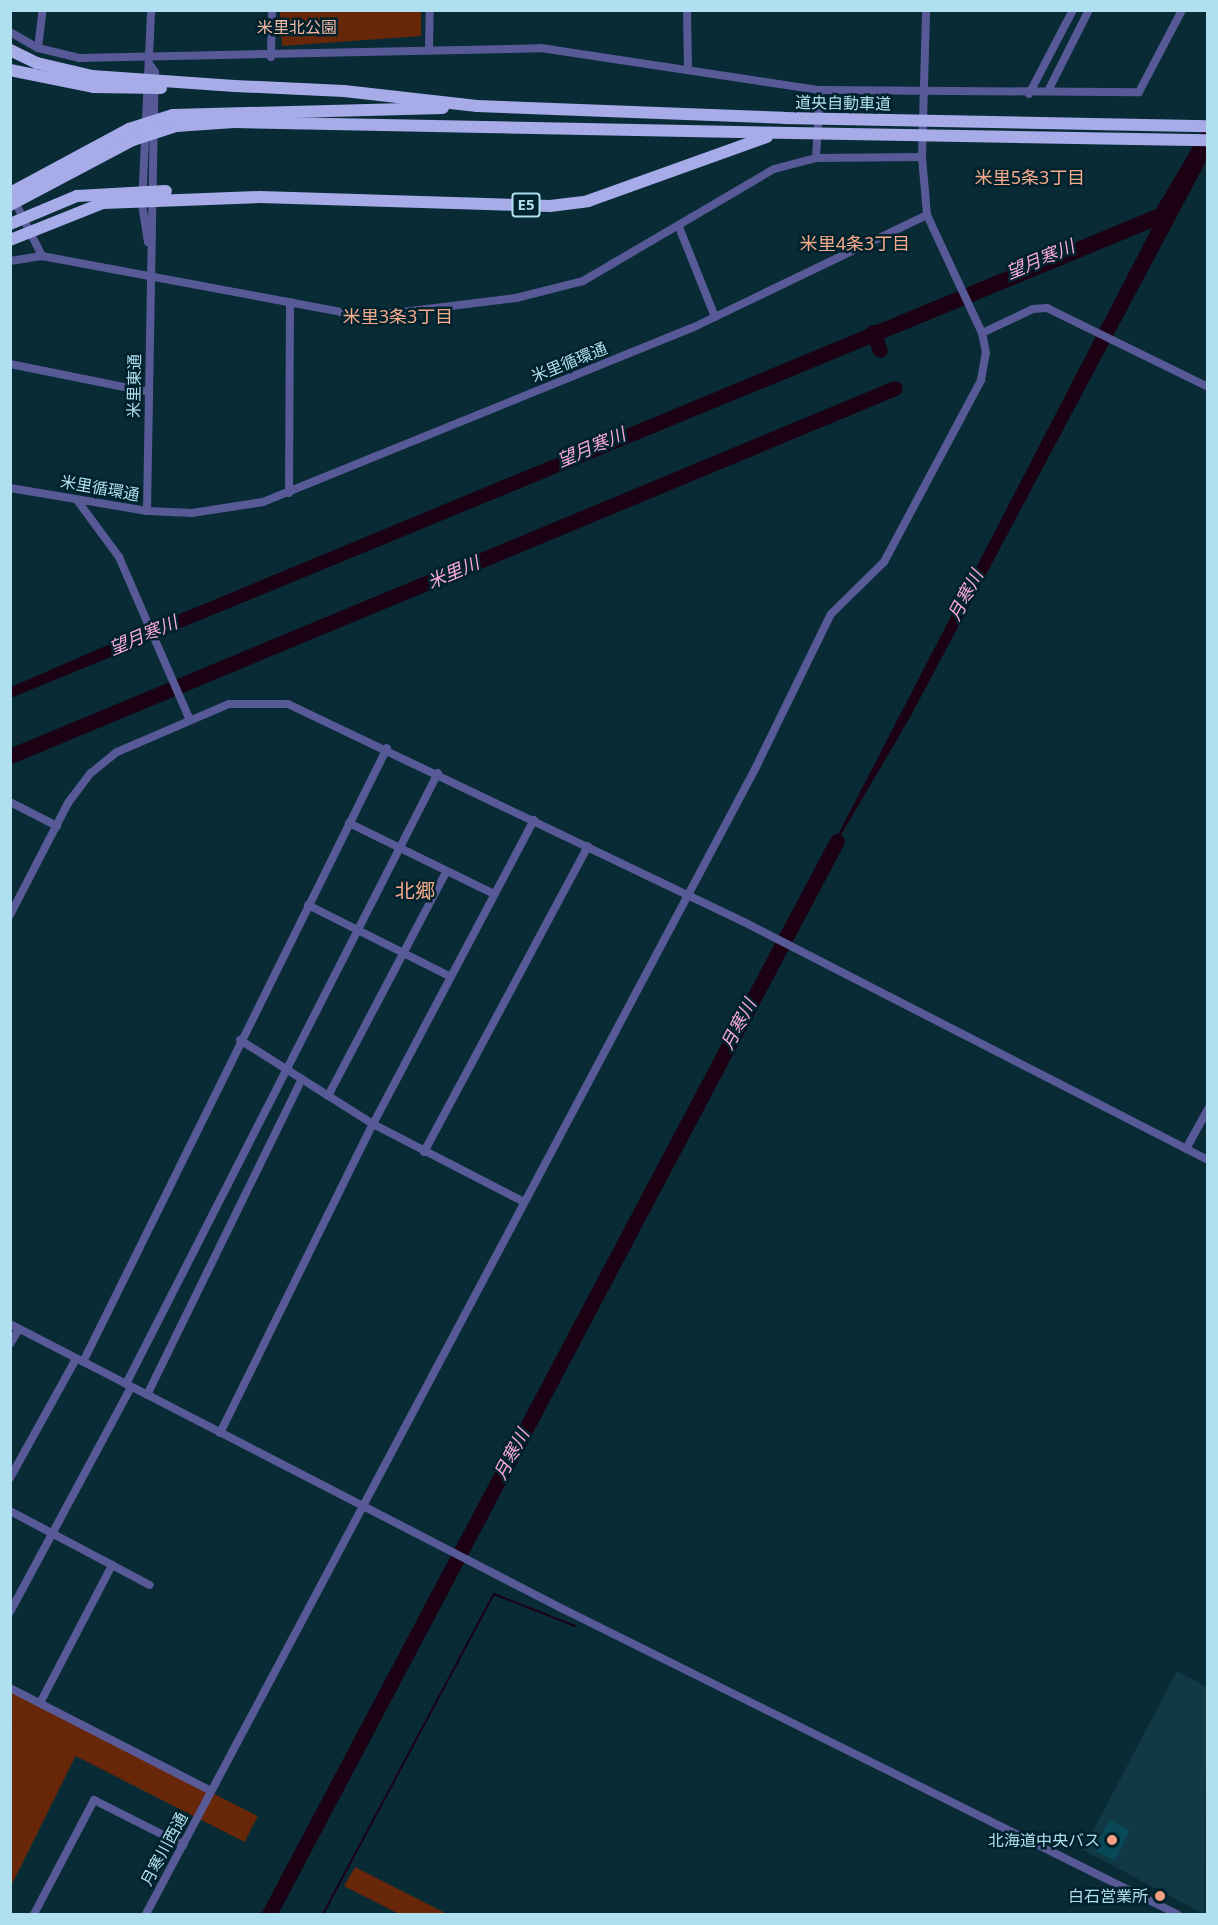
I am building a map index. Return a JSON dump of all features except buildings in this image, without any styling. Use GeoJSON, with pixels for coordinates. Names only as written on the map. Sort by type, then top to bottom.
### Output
{"type":"FeatureCollection","features":[{"type":"Feature","properties":{"kind":"highway"},"geometry":{"type":"LineString","coordinates":[[10,50],[36,63],[92,76],[267,87],[477,106]]}},
{"type":"Feature","properties":{"kind":"highway"},"geometry":{"type":"LineString","coordinates":[[10,70],[94,87],[236,86]]}},
{"type":"Feature","properties":{"kind":"highway"},"geometry":{"type":"LineString","coordinates":[[10,193],[131,134],[174,120],[477,106]]}},
{"type":"Feature","properties":{"kind":"highway","name":"道央自動車道"},"geometry":{"type":"LineString","coordinates":[[477,106],[784,118],[1208,126]]}},
{"type":"Feature","properties":{"kind":"highway","name":"E5"},"geometry":{"type":"LineString","coordinates":[[174,120],[785,133]]}},
{"type":"Feature","properties":{"kind":"highway","name":"道央自動車道"},"geometry":{"type":"LineString","coordinates":[[785,133],[1208,140]]}},
{"type":"Feature","properties":{"kind":"highway","name":"E5"},"geometry":{"type":"LineString","coordinates":[[10,240],[103,203],[254,196],[560,205],[588,201],[785,133]]}},
{"type":"Feature","properties":{"kind":"highway"},"geometry":{"type":"LineString","coordinates":[[14,206],[131,134]]}},
{"type":"Feature","properties":{"kind":"highway"},"geometry":{"type":"LineString","coordinates":[[10,224],[56,202],[101,192],[254,196]]}},
{"type":"Feature","properties":{"kind":"street"},"geometry":{"type":"LineString","coordinates":[[38,48],[43,10]]}},
{"type":"Feature","properties":{"kind":"street","name":"米里東通"},"geometry":{"type":"LineString","coordinates":[[147,512],[155,72],[151,62],[152,10]]}},
{"type":"Feature","properties":{"kind":"street"},"geometry":{"type":"LineString","coordinates":[[272,10],[272,57]]}},
{"type":"Feature","properties":{"kind":"street"},"geometry":{"type":"LineString","coordinates":[[429,49],[430,10]]}},
{"type":"Feature","properties":{"kind":"street"},"geometry":{"type":"LineString","coordinates":[[687,10],[688,70]]}},
{"type":"Feature","properties":{"kind":"street"},"geometry":{"type":"LineString","coordinates":[[926,10],[921,157],[927,215]]}},
{"type":"Feature","properties":{"kind":"street"},"geometry":{"type":"LineString","coordinates":[[1029,94],[1073,10]]}},
{"type":"Feature","properties":{"kind":"street"},"geometry":{"type":"LineString","coordinates":[[1048,91],[1089,10]]}},
{"type":"Feature","properties":{"kind":"street"},"geometry":{"type":"LineString","coordinates":[[10,32],[38,48],[78,58],[151,62],[429,49],[541,48],[820,90],[1029,94],[1048,91],[1139,92],[1182,10]]}},
{"type":"Feature","properties":{"kind":"street"},"geometry":{"type":"LineString","coordinates":[[816,158],[820,90]]}},
{"type":"Feature","properties":{"kind":"street"},"geometry":{"type":"LineString","coordinates":[[10,261],[42,256],[364,315],[554,291],[615,266],[752,179],[816,158],[921,157]]}},
{"type":"Feature","properties":{"kind":"street"},"geometry":{"type":"LineString","coordinates":[[14,206],[42,256]]}},
{"type":"Feature","properties":{"kind":"street","name":"月寒川西通"},"geometry":{"type":"LineString","coordinates":[[146,1914],[363,1507],[522,1201],[688,894],[831,614],[884,562],[981,380],[986,353],[982,333],[953,264],[927,215]]}},
{"type":"Feature","properties":{"kind":"street","name":"米里循環通"},"geometry":{"type":"LineString","coordinates":[[10,488],[147,512],[236,508],[289,493],[715,317],[927,215]]}},
{"type":"Feature","properties":{"kind":"street"},"geometry":{"type":"LineString","coordinates":[[679,226],[715,317]]}},
{"type":"Feature","properties":{"kind":"street"},"geometry":{"type":"LineString","coordinates":[[289,493],[290,302]]}},
{"type":"Feature","properties":{"kind":"street"},"geometry":{"type":"LineString","coordinates":[[982,333],[1033,309],[1047,308],[1078,321],[1208,387]]}},
{"type":"Feature","properties":{"kind":"street"},"geometry":{"type":"LineString","coordinates":[[10,364],[149,392]]}},
{"type":"Feature","properties":{"kind":"street"},"geometry":{"type":"LineString","coordinates":[[76,500],[119,557],[143,604],[189,718]]}},
{"type":"Feature","properties":{"kind":"street"},"geometry":{"type":"LineString","coordinates":[[10,915],[57,826],[91,773],[117,752],[189,718],[230,704],[269,701],[317,715],[688,894],[1208,1160]]}},
{"type":"Feature","properties":{"kind":"street"},"geometry":{"type":"LineString","coordinates":[[10,1478],[80,1360],[387,748]]}},
{"type":"Feature","properties":{"kind":"street"},"geometry":{"type":"LineString","coordinates":[[10,1612],[128,1385],[283,1068],[438,773]]}},
{"type":"Feature","properties":{"kind":"street"},"geometry":{"type":"LineString","coordinates":[[10,802],[57,826]]}},
{"type":"Feature","properties":{"kind":"street"},"geometry":{"type":"LineString","coordinates":[[220,1433],[373,1124],[492,893],[534,820]]}},
{"type":"Feature","properties":{"kind":"street"},"geometry":{"type":"LineString","coordinates":[[349,823],[492,893]]}},
{"type":"Feature","properties":{"kind":"street"},"geometry":{"type":"LineString","coordinates":[[424,1152],[588,846]]}},
{"type":"Feature","properties":{"kind":"street"},"geometry":{"type":"LineString","coordinates":[[328,1096],[446,872]]}},
{"type":"Feature","properties":{"kind":"street"},"geometry":{"type":"LineString","coordinates":[[308,905],[449,976]]}},
{"type":"Feature","properties":{"kind":"street"},"geometry":{"type":"LineString","coordinates":[[240,1040],[373,1124],[522,1201]]}},
{"type":"Feature","properties":{"kind":"street"},"geometry":{"type":"LineString","coordinates":[[147,1395],[302,1079]]}},
{"type":"Feature","properties":{"kind":"street"},"geometry":{"type":"LineString","coordinates":[[1186,1149],[1208,1108]]}},
{"type":"Feature","properties":{"kind":"street"},"geometry":{"type":"LineString","coordinates":[[10,1344],[15,1327],[483,1568],[1177,1914]]}},
{"type":"Feature","properties":{"kind":"street"},"geometry":{"type":"LineString","coordinates":[[10,1511],[150,1585]]}},
{"type":"Feature","properties":{"kind":"street"},"geometry":{"type":"LineString","coordinates":[[40,1703],[112,1565]]}},
{"type":"Feature","properties":{"kind":"street"},"geometry":{"type":"LineString","coordinates":[[10,1688],[210,1794]]}},
{"type":"Feature","properties":{"kind":"street"},"geometry":{"type":"LineString","coordinates":[[34,1914],[94,1800],[183,1845]]}},
{"type":"Feature","properties":{"kind":"shaded area"},"geometry":{"type":"Polygon","coordinates":[[[1177,1671],[1207,1687],[1204,1914],[1083,1850],[1177,1671]]]}},
{"type":"Feature","properties":{"kind":"green space","name":"米里北公園"},"geometry":{"type":"Polygon","coordinates":[[[280,11],[421,11],[421,36],[282,46],[280,11]]]}},
{"type":"Feature","properties":{"kind":"green space"},"geometry":{"type":"Polygon","coordinates":[[[10,1690],[258,1816],[245,1842],[10,1723],[10,1690]]]}},
{"type":"Feature","properties":{"kind":"green space"},"geometry":{"type":"Polygon","coordinates":[[[11,1722],[76,1755],[11,1886],[11,1722]]]}},
{"type":"Feature","properties":{"kind":"green space"},"geometry":{"type":"Polygon","coordinates":[[[355,1867],[447,1914],[399,1914],[344,1886],[355,1867]]]}},
{"type":"Feature","properties":{"kind":"water","name":"望月寒川"},"geometry":{"type":"Polygon","coordinates":[[[1207,123],[1207,158],[1202,169],[909,719],[814,881],[1152,228],[11,698],[11,687],[168,619],[1156,209],[1207,123]]]}},
{"type":"Feature","properties":{"kind":"waterway","name":"米里川"},"geometry":{"type":"LineString","coordinates":[[873,332],[880,350]]}},
{"type":"Feature","properties":{"kind":"waterway","name":"米里川"},"geometry":{"type":"LineString","coordinates":[[10,756],[895,388]]}},
{"type":"Feature","properties":{"kind":"waterway","name":"月寒川"},"geometry":{"type":"LineString","coordinates":[[269,1914],[837,841]]}},
{"type":"Feature","properties":{"kind":"waterway"},"geometry":{"type":"LineString","coordinates":[[323,1914],[494,1594],[575,1626]]}},
{"type":"Feature","properties":{"kind":"place","name":"北海道中央バス"},"geometry":{"type":"Point","coordinates":[1112,1840]}},
{"type":"Feature","properties":{"kind":"place","name":"白石営業所"},"geometry":{"type":"Point","coordinates":[1160,1896]}},
{"type":"Feature","properties":{"kind":"district","name":"米里5条3丁目"},"geometry":{"type":"Point","coordinates":[1030,177]}},
{"type":"Feature","properties":{"kind":"district","name":"米里4条3丁目"},"geometry":{"type":"Point","coordinates":[855,243]}},
{"type":"Feature","properties":{"kind":"district","name":"米里3条3丁目"},"geometry":{"type":"Point","coordinates":[398,316]}},
{"type":"Feature","properties":{"kind":"district","name":"北郷"},"geometry":{"type":"Point","coordinates":[415,890]}}]}
